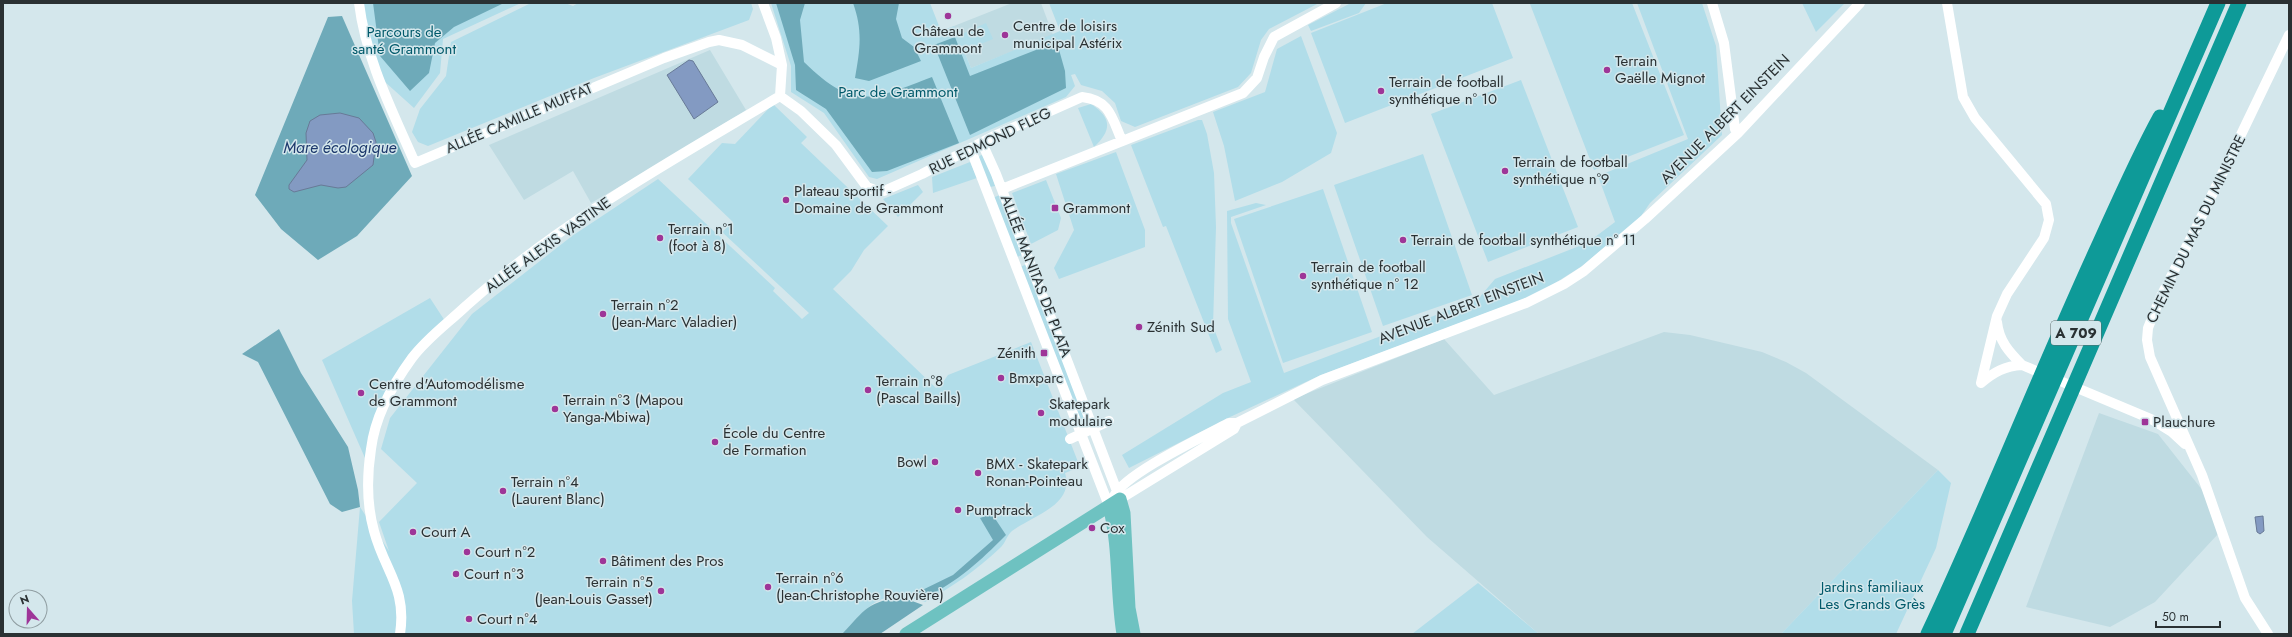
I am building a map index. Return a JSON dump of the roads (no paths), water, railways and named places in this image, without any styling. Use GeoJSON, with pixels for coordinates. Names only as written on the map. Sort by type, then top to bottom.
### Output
{"type":"FeatureCollection","features":[{"type":"Feature","properties":{"kind":"highway","name":"A 709"},"geometry":{"type":"LineString","coordinates":[[1944,634],[2218,3]]}},
{"type":"Feature","properties":{"kind":"highway","name":"A 709"},"geometry":{"type":"LineString","coordinates":[[1967,634],[2239,3]]}},
{"type":"Feature","properties":{"kind":"highway"},"geometry":{"type":"LineString","coordinates":[[1928,634],[1957,572],[2078,290],[2126,185],[2147,140],[2206,31]]}},
{"type":"Feature","properties":{"kind":"main road","name":"AVENUE ALBERT EINSTEIN"},"geometry":{"type":"LineString","coordinates":[[906,634],[1108,506],[1118,495]]}},
{"type":"Feature","properties":{"kind":"main road"},"geometry":{"type":"LineString","coordinates":[[1118,495],[1124,513],[1129,608],[1134,634]]}},
{"type":"Feature","properties":{"kind":"main road"},"geometry":{"type":"LineString","coordinates":[[1108,506],[1114,531],[1119,610],[1123,634]]}},
{"type":"Feature","properties":{"kind":"main road"},"geometry":{"type":"LineString","coordinates":[[1088,518],[1106,523],[1114,531]]}},
{"type":"Feature","properties":{"kind":"street","name":"ALLÉE CAMILLE MUFFAT"},"geometry":{"type":"LineString","coordinates":[[358,3],[368,52],[375,73],[415,163],[664,58],[709,42],[719,40],[742,45],[782,65]]}},
{"type":"Feature","properties":{"kind":"street"},"geometry":{"type":"LineString","coordinates":[[764,3],[776,38],[782,65],[780,96]]}},
{"type":"Feature","properties":{"kind":"street"},"geometry":{"type":"LineString","coordinates":[[1002,189],[1243,93],[1257,78],[1264,57],[1274,37],[1336,3]]}},
{"type":"Feature","properties":{"kind":"street"},"geometry":{"type":"LineString","coordinates":[[1712,3],[1724,43],[1735,129],[1738,133]]}},
{"type":"Feature","properties":{"kind":"street","name":"AVENUE ALBERT EINSTEIN"},"geometry":{"type":"LineString","coordinates":[[1118,495],[1234,429],[1237,424],[1328,377],[1526,303],[1564,284],[1584,271],[1645,219],[1738,133],[1860,3]]}},
{"type":"Feature","properties":{"kind":"street"},"geometry":{"type":"LineString","coordinates":[[1947,3],[1963,97],[1975,118],[2046,204],[2049,220],[2044,238],[2007,294],[1997,316],[1981,383],[1991,375],[2008,366],[2022,365]]}},
{"type":"Feature","properties":{"kind":"street","name":"CHEMIN DU MAS DU MINISTRE"},"geometry":{"type":"LineString","coordinates":[[2268,634],[2245,598],[2202,475],[2150,357],[2147,340],[2148,328],[2160,298],[2201,219],[2289,35]]}},
{"type":"Feature","properties":{"kind":"street","name":"RUE EDMOND FLEG"},"geometry":{"type":"LineString","coordinates":[[780,96],[801,111],[836,146],[854,172],[867,187],[872,190],[884,191],[1082,96],[1093,98],[1108,109],[1122,141]]}},
{"type":"Feature","properties":{"kind":"street","name":"ALLÉE ALEXIS VASTINE"},"geometry":{"type":"LineString","coordinates":[[400,634],[403,614],[400,593],[374,530],[368,484],[371,448],[379,417],[397,380],[413,357],[425,343],[496,279],[590,213],[677,157],[780,96]]}},
{"type":"Feature","properties":{"kind":"street","name":"ALLÉE MANITAS DE PLATA"},"geometry":{"type":"LineString","coordinates":[[982,143],[1002,189],[1094,428],[1118,495]]}},
{"type":"Feature","properties":{"kind":"street","name":"ALLÉE MANITAS DE PLATA"},"geometry":{"type":"LineString","coordinates":[[970,150],[1108,506]]}},
{"type":"Feature","properties":{"kind":"street"},"geometry":{"type":"LineString","coordinates":[[1997,316],[1999,334],[2008,351],[2022,365],[2151,419],[2172,432],[2190,450]]}},
{"type":"Feature","properties":{"kind":"street"},"geometry":{"type":"LineString","coordinates":[[1070,439],[1109,421]]}},
{"type":"Feature","properties":{"kind":"water"},"geometry":{"type":"Polygon","coordinates":[[[689,60],[693,61],[718,102],[694,119],[667,75],[689,60]]]}},
{"type":"Feature","properties":{"kind":"water","name":"Mare écologique"},"geometry":{"type":"Polygon","coordinates":[[[340,113],[359,118],[373,133],[376,142],[373,165],[346,187],[338,188],[321,185],[294,192],[289,189],[289,185],[307,160],[306,133],[310,121],[320,115],[340,113]]]}},
{"type":"Feature","properties":{"kind":"water"},"geometry":{"type":"Polygon","coordinates":[[[2263,516],[2264,531],[2260,534],[2257,532],[2255,517],[2263,516]]]}},
{"type":"Feature","properties":{"kind":"place","name":"Château de Grammont"},"geometry":{"type":"Point","coordinates":[948,16]}},
{"type":"Feature","properties":{"kind":"place","name":"Centre de loisirs municipal Astérix"},"geometry":{"type":"Point","coordinates":[1005,35]}},
{"type":"Feature","properties":{"kind":"place","name":"Terrain Gaëlle Mignot"},"geometry":{"type":"Point","coordinates":[1607,70]}},
{"type":"Feature","properties":{"kind":"place","name":"Terrain de football synthétique n° 10"},"geometry":{"type":"Point","coordinates":[1381,91]}},
{"type":"Feature","properties":{"kind":"place","name":"Terrain de football synthétique n°9"},"geometry":{"type":"Point","coordinates":[1505,171]}},
{"type":"Feature","properties":{"kind":"place","name":"Plateau sportif - Domaine de Grammont"},"geometry":{"type":"Point","coordinates":[786,200]}},
{"type":"Feature","properties":{"kind":"place","name":"Grammont"},"geometry":{"type":"Point","coordinates":[1055,208]}},
{"type":"Feature","properties":{"kind":"place","name":"Terrain n°1 (foot à 8)"},"geometry":{"type":"Point","coordinates":[660,238]}},
{"type":"Feature","properties":{"kind":"place","name":"Terrain de football synthétique n° 11"},"geometry":{"type":"Point","coordinates":[1403,240]}},
{"type":"Feature","properties":{"kind":"place","name":"Terrain de football synthétique n° 12"},"geometry":{"type":"Point","coordinates":[1303,276]}},
{"type":"Feature","properties":{"kind":"place","name":"Terrain n°2 (Jean-Marc Valadier)"},"geometry":{"type":"Point","coordinates":[603,314]}},
{"type":"Feature","properties":{"kind":"place","name":"Zénith Sud"},"geometry":{"type":"Point","coordinates":[1139,327]}},
{"type":"Feature","properties":{"kind":"place","name":"Zénith"},"geometry":{"type":"Point","coordinates":[1044,353]}},
{"type":"Feature","properties":{"kind":"place","name":"Bmxparc"},"geometry":{"type":"Point","coordinates":[1001,378]}},
{"type":"Feature","properties":{"kind":"place","name":"Terrain n°8 (Pascal Baills)"},"geometry":{"type":"Point","coordinates":[868,390]}},
{"type":"Feature","properties":{"kind":"place","name":"Centre d'Automodélisme de Grammont"},"geometry":{"type":"Point","coordinates":[361,393]}},
{"type":"Feature","properties":{"kind":"place","name":"Terrain n°3 (Mapou Yanga-Mbiwa)"},"geometry":{"type":"Point","coordinates":[555,409]}},
{"type":"Feature","properties":{"kind":"place","name":"Skatepark modulaire"},"geometry":{"type":"Point","coordinates":[1041,413]}},
{"type":"Feature","properties":{"kind":"place","name":"Plauchure"},"geometry":{"type":"Point","coordinates":[2145,422]}},
{"type":"Feature","properties":{"kind":"place","name":"École du Centre de Formation"},"geometry":{"type":"Point","coordinates":[715,442]}},
{"type":"Feature","properties":{"kind":"place","name":"Bowl"},"geometry":{"type":"Point","coordinates":[935,462]}},
{"type":"Feature","properties":{"kind":"place","name":"BMX - Skatepark Ronan-Pointeau"},"geometry":{"type":"Point","coordinates":[978,473]}},
{"type":"Feature","properties":{"kind":"place","name":"Terrain n°4 (Laurent Blanc)"},"geometry":{"type":"Point","coordinates":[503,491]}},
{"type":"Feature","properties":{"kind":"place","name":"Pumptrack"},"geometry":{"type":"Point","coordinates":[958,510]}},
{"type":"Feature","properties":{"kind":"place","name":"Cox"},"geometry":{"type":"Point","coordinates":[1092,528]}},
{"type":"Feature","properties":{"kind":"place","name":"Court A"},"geometry":{"type":"Point","coordinates":[413,532]}},
{"type":"Feature","properties":{"kind":"place","name":"Court n°2"},"geometry":{"type":"Point","coordinates":[467,552]}},
{"type":"Feature","properties":{"kind":"place","name":"Bâtiment des Pros"},"geometry":{"type":"Point","coordinates":[603,561]}},
{"type":"Feature","properties":{"kind":"place","name":"Court n°3"},"geometry":{"type":"Point","coordinates":[456,574]}},
{"type":"Feature","properties":{"kind":"place","name":"Terrain n°6 (Jean-Christophe Rouvière)"},"geometry":{"type":"Point","coordinates":[768,587]}},
{"type":"Feature","properties":{"kind":"place","name":"Terrain n°5 (Jean-Louis Gasset)"},"geometry":{"type":"Point","coordinates":[661,591]}},
{"type":"Feature","properties":{"kind":"place","name":"Court n°4"},"geometry":{"type":"Point","coordinates":[469,619]}},
{"type":"Feature","properties":{"kind":"park label","name":"Parcours de santé Grammont"},"geometry":{"type":"Point","coordinates":[404,40]}},
{"type":"Feature","properties":{"kind":"park label","name":"Parc de Grammont"},"geometry":{"type":"Point","coordinates":[898,92]}},
{"type":"Feature","properties":{"kind":"park label","name":"Jardins familiaux Les Grands Grès"},"geometry":{"type":"Point","coordinates":[1872,596]}}]}
